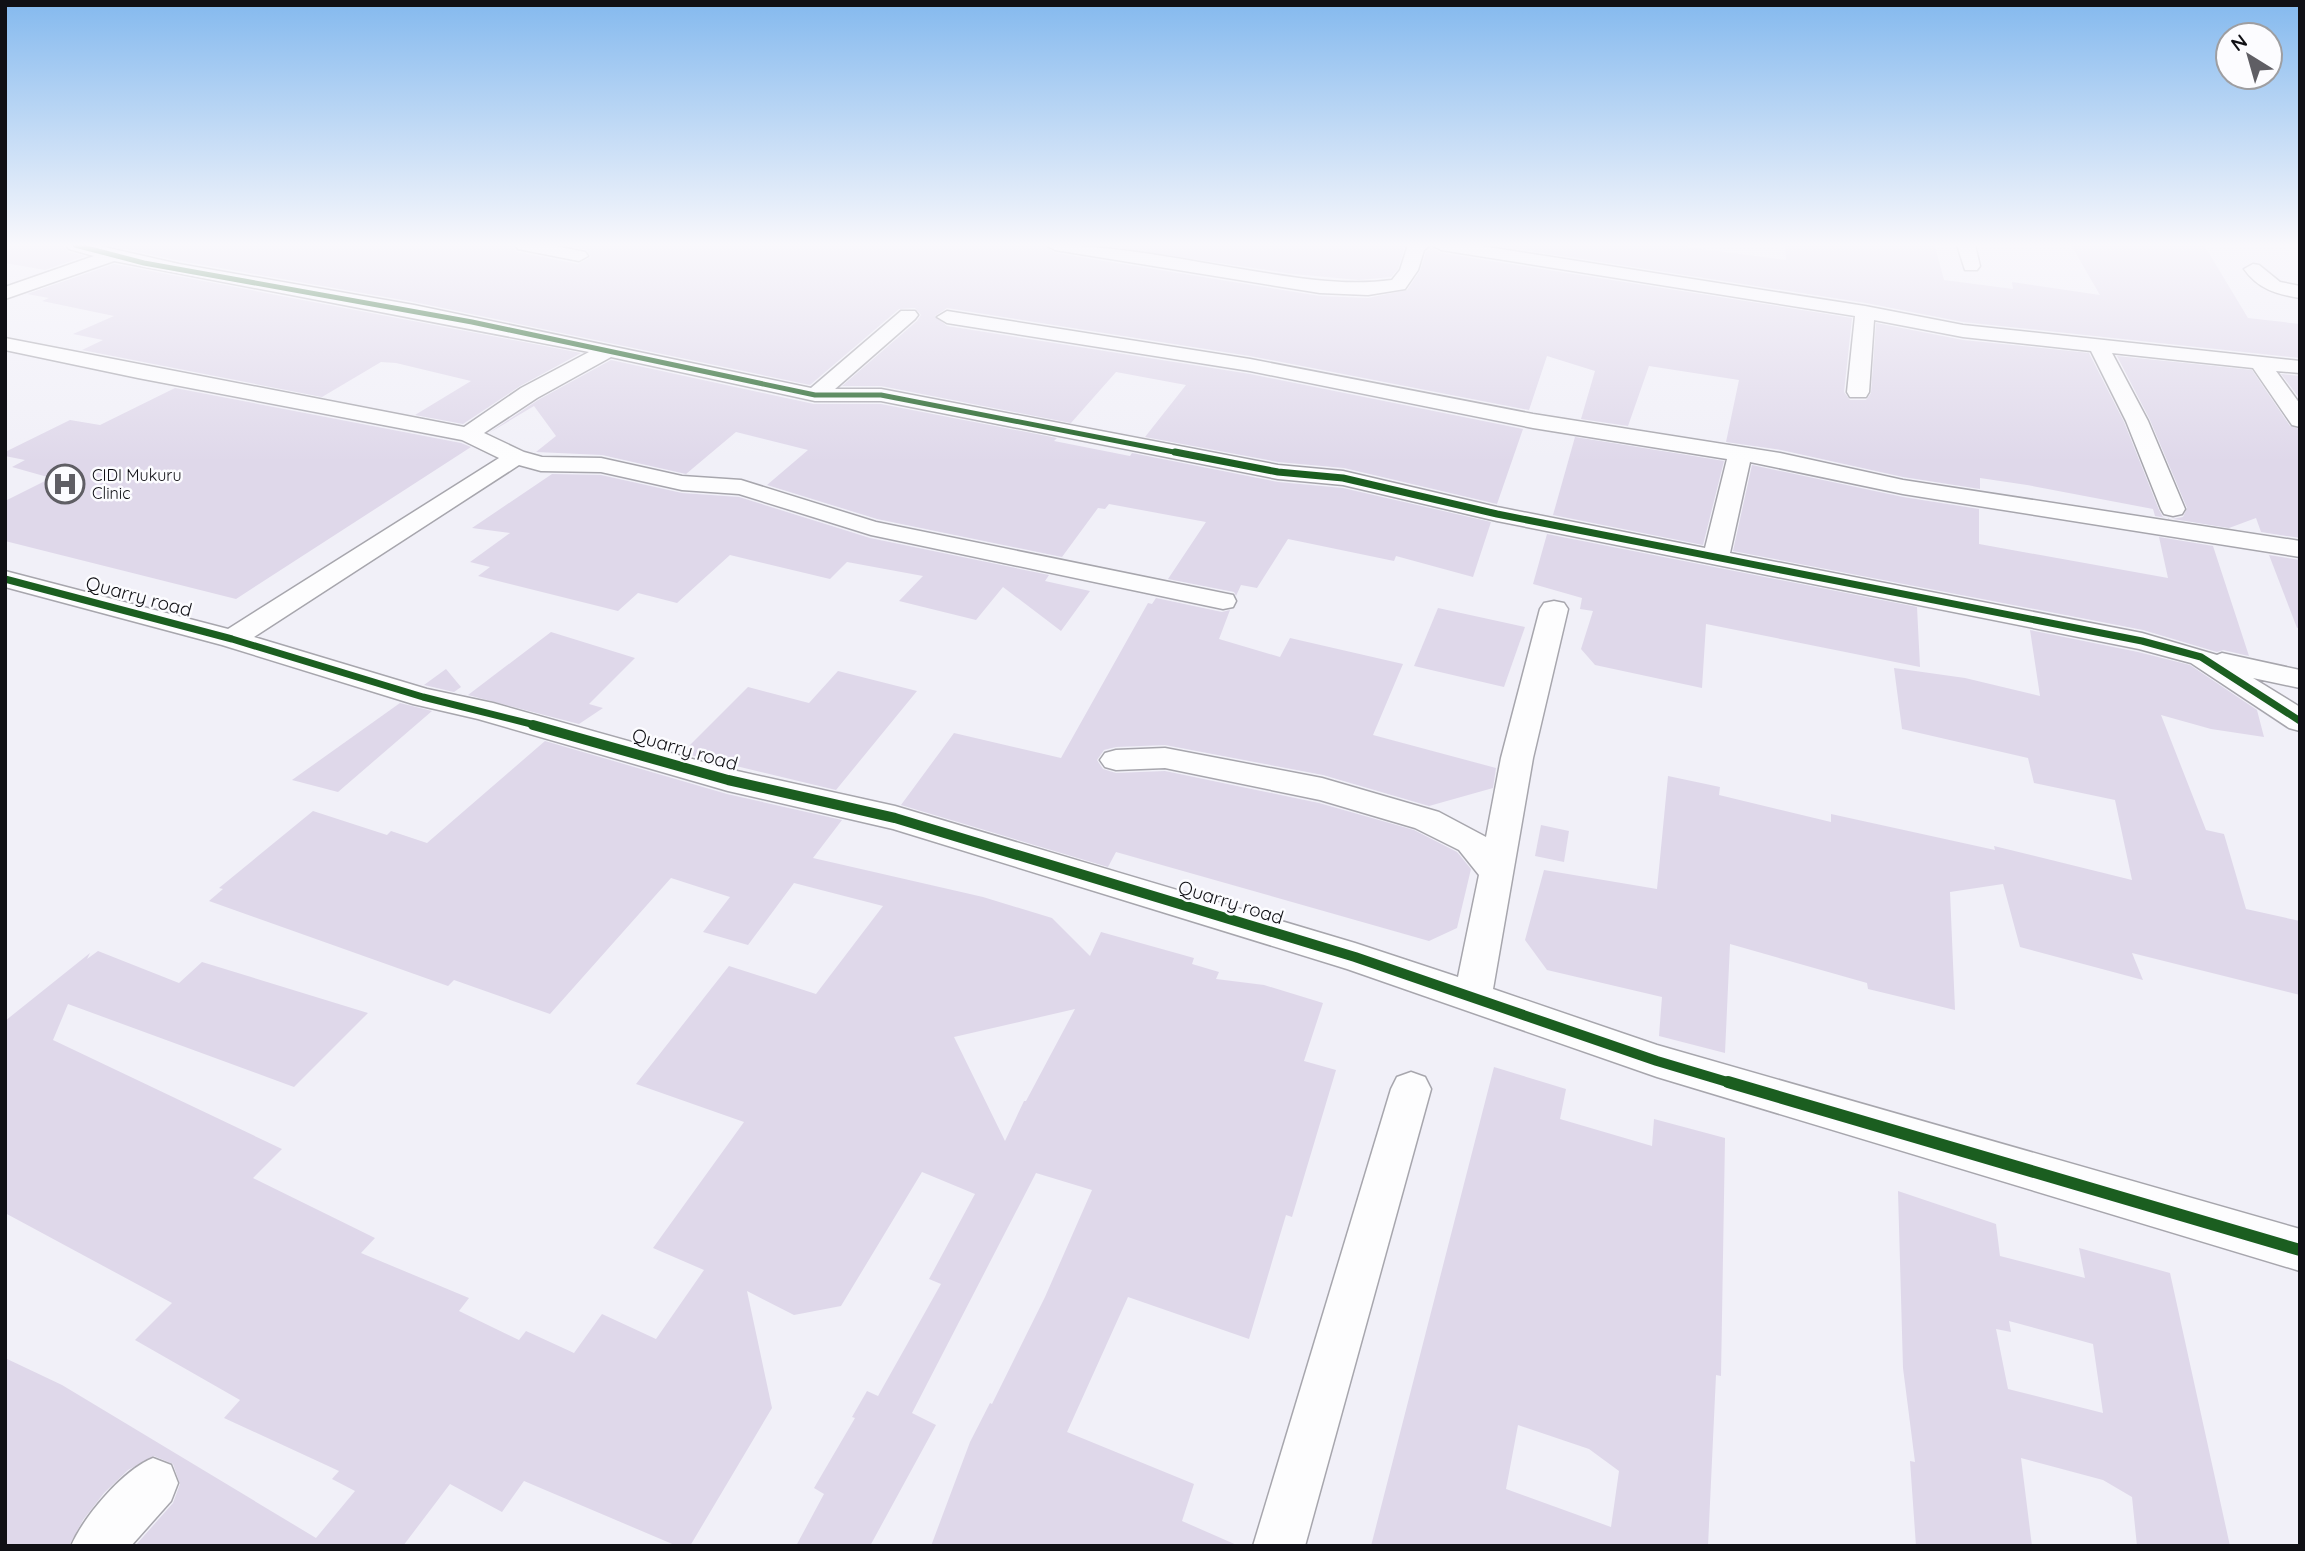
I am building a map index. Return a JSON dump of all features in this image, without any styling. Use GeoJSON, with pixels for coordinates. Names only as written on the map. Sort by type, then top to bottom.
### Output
{"type":"FeatureCollection","features":[{"type":"Feature","properties":{"kind":"street"},"geometry":{"type":"LineString","coordinates":[[447,317],[815,395],[881,395],[1278,472],[1343,478],[1497,514],[2102,632],[2300,679]]}},
{"type":"Feature","properties":{"kind":"street"},"geometry":{"type":"LineString","coordinates":[[815,395],[905,317]]}},
{"type":"Feature","properties":{"kind":"street"},"geometry":{"type":"LineString","coordinates":[[949,317],[1250,365],[1533,421],[1740,454],[1903,487],[2300,550]]}},
{"type":"Feature","properties":{"kind":"street"},"geometry":{"type":"LineString","coordinates":[[1858,392],[1865,317]]}},
{"type":"Feature","properties":{"kind":"street"},"geometry":{"type":"LineString","coordinates":[[1889,317],[1963,331],[2300,367]]}},
{"type":"Feature","properties":{"kind":"street"},"geometry":{"type":"LineString","coordinates":[[5,344],[138,372],[468,434],[516,457],[541,464],[601,465],[682,483],[741,487],[872,528],[1223,601]]}},
{"type":"Feature","properties":{"kind":"street"},"geometry":{"type":"LineString","coordinates":[[2098,345],[2137,421],[2173,509]]}},
{"type":"Feature","properties":{"kind":"street"},"geometry":{"type":"LineString","coordinates":[[468,434],[529,393],[608,350]]}},
{"type":"Feature","properties":{"kind":"street"},"geometry":{"type":"LineString","coordinates":[[2259,362],[2300,420]]}},
{"type":"Feature","properties":{"kind":"street"},"geometry":{"type":"LineString","coordinates":[[1716,558],[1740,454]]}},
{"type":"Feature","properties":{"kind":"street"},"geometry":{"type":"LineString","coordinates":[[232,639],[516,457]]}},
{"type":"Feature","properties":{"kind":"street","name":"Quarry road"},"geometry":{"type":"LineString","coordinates":[[5,579],[232,639],[424,697],[482,710],[728,780],[895,818],[1355,957],[1657,1061],[2300,1250]]}},
{"type":"Feature","properties":{"kind":"street"},"geometry":{"type":"LineString","coordinates":[[1473,998],[1517,758],[1553,609]]}},
{"type":"Feature","properties":{"kind":"street"},"geometry":{"type":"LineString","coordinates":[[2201,657],[2300,721]]}},
{"type":"Feature","properties":{"kind":"street"},"geometry":{"type":"LineString","coordinates":[[1116,760],[1165,758],[1322,789],[1427,820],[1471,842],[1496,873]]}},
{"type":"Feature","properties":{"kind":"street"},"geometry":{"type":"LineString","coordinates":[[1279,1546],[1411,1089]]}},
{"type":"Feature","properties":{"kind":"street"},"geometry":{"type":"LineString","coordinates":[[97,1546],[153,1483]]}},
{"type":"Feature","properties":{"kind":"building"},"geometry":{"type":"Polygon","coordinates":[[[111,317],[394,317],[581,353],[520,386],[463,424],[415,415],[471,381],[396,363],[381,362],[322,397],[82,350],[103,340],[73,334],[111,317]]]}},
{"type":"Feature","properties":{"kind":"building"},"geometry":{"type":"Polygon","coordinates":[[[487,317],[889,317],[810,385],[487,317]]]}},
{"type":"Feature","properties":{"kind":"building"},"geometry":{"type":"Polygon","coordinates":[[[919,317],[937,317],[947,326],[1250,374],[1523,429],[1497,504],[1344,468],[1278,462],[1145,437],[1186,385],[1116,372],[1071,423],[881,386],[842,386],[919,317]]]}},
{"type":"Feature","properties":{"kind":"building"},"geometry":{"type":"Polygon","coordinates":[[[1006,317],[1848,317],[1852,318],[1844,392],[1850,400],[1866,400],[1871,393],[1876,323],[1963,340],[2089,353],[2124,422],[2159,510],[2163,517],[2168,518],[2155,516],[2153,509],[2027,485],[1980,478],[1980,489],[1903,477],[1781,450],[1726,442],[1739,380],[1649,366],[1628,426],[1581,419],[1595,371],[1547,356],[1529,410],[1250,356],[1006,317]]]}},
{"type":"Feature","properties":{"kind":"building"},"geometry":{"type":"Polygon","coordinates":[[[1939,317],[2248,317],[2300,324],[2300,358],[1939,317]]]}},
{"type":"Feature","properties":{"kind":"building"},"geometry":{"type":"Polygon","coordinates":[[[2117,356],[2252,370],[2290,426],[2300,429],[2300,538],[2261,532],[2256,518],[2229,528],[2173,519],[2183,517],[2187,508],[2150,420],[2117,356]]]}},
{"type":"Feature","properties":{"kind":"building"},"geometry":{"type":"Polygon","coordinates":[[[611,360],[814,404],[881,404],[1057,438],[1054,441],[1130,456],[1132,453],[1278,482],[1343,488],[1491,522],[1473,577],[1396,556],[1394,561],[1288,539],[1257,588],[1241,585],[1236,596],[1234,592],[1168,579],[1206,522],[1109,504],[1105,509],[1098,508],[1062,557],[877,519],[767,485],[808,450],[736,432],[686,474],[602,455],[536,452],[556,436],[534,406],[489,433],[538,400],[611,360]]]}},
{"type":"Feature","properties":{"kind":"building"},"geometry":{"type":"Polygon","coordinates":[[[2281,374],[2300,376],[2300,399],[2281,374]]]}},
{"type":"Feature","properties":{"kind":"building"},"geometry":{"type":"Polygon","coordinates":[[[175,388],[471,447],[236,599],[5,541],[5,501],[51,478],[12,467],[25,460],[5,456],[5,452],[70,420],[100,425],[175,388]]]}},
{"type":"Feature","properties":{"kind":"building"},"geometry":{"type":"Polygon","coordinates":[[[1575,437],[1724,461],[1703,545],[1553,515],[1575,437]]]}},
{"type":"Feature","properties":{"kind":"building"},"geometry":{"type":"Polygon","coordinates":[[[1752,465],[1903,497],[1979,509],[1979,544],[2168,578],[2159,537],[2213,546],[2249,656],[2223,650],[2217,652],[2143,630],[1733,551],[1752,465]]]}},
{"type":"Feature","properties":{"kind":"building"},"geometry":{"type":"Polygon","coordinates":[[[552,474],[601,475],[682,493],[739,497],[870,538],[1049,575],[1045,581],[1090,591],[1061,631],[1003,587],[976,620],[899,601],[923,576],[847,562],[830,579],[730,555],[677,603],[638,593],[618,611],[478,576],[490,567],[470,562],[510,533],[472,528],[552,474]]]}},
{"type":"Feature","properties":{"kind":"building"},"geometry":{"type":"Polygon","coordinates":[[[1547,534],[1917,607],[1920,667],[1706,624],[1702,688],[1595,665],[1581,649],[1593,611],[1580,609],[1582,598],[1533,584],[1547,534]]]}},
{"type":"Feature","properties":{"kind":"building"},"geometry":{"type":"Polygon","coordinates":[[[2269,555],[2300,560],[2300,627],[2297,628],[2269,555]]]}},
{"type":"Feature","properties":{"kind":"building"},"geometry":{"type":"Polygon","coordinates":[[[1156,598],[1222,612],[1230,610],[1219,639],[1280,657],[1290,638],[1403,664],[1373,735],[1496,768],[1493,788],[1429,806],[1323,775],[1165,745],[1104,750],[1097,760],[1103,769],[1116,773],[1165,771],[1319,803],[1414,830],[1457,852],[1471,869],[1457,928],[1429,941],[1116,852],[1108,867],[901,805],[954,733],[1061,758],[1148,603],[1152,604],[1156,598]]]}},
{"type":"Feature","properties":{"kind":"building"},"geometry":{"type":"Polygon","coordinates":[[[1438,608],[1525,627],[1504,687],[1414,666],[1438,608]]]}},
{"type":"Feature","properties":{"kind":"building"},"geometry":{"type":"Polygon","coordinates":[[[2030,630],[2190,665],[2257,710],[2264,737],[2211,729],[2161,715],[2206,830],[2224,834],[2246,909],[2300,921],[2300,995],[2132,953],[2143,980],[2020,947],[2003,884],[1950,892],[1955,1010],[1868,989],[1867,983],[1730,944],[1725,1053],[1659,1036],[1662,997],[1547,970],[1525,940],[1544,870],[1657,889],[1668,776],[1720,787],[1719,795],[1831,822],[1831,814],[1995,850],[1994,846],[2132,880],[2115,800],[2034,783],[2028,758],[1902,729],[1894,668],[1965,678],[2040,696],[2030,630]]]}},
{"type":"Feature","properties":{"kind":"building"},"geometry":{"type":"Polygon","coordinates":[[[551,632],[635,658],[589,704],[603,708],[579,724],[468,695],[551,632]]]}},
{"type":"Feature","properties":{"kind":"building"},"geometry":{"type":"Polygon","coordinates":[[[446,669],[461,687],[454,692],[424,685],[446,669]]]}},
{"type":"Feature","properties":{"kind":"building"},"geometry":{"type":"Polygon","coordinates":[[[838,671],[917,691],[836,790],[682,753],[748,687],[809,703],[838,671]]]}},
{"type":"Feature","properties":{"kind":"building"},"geometry":{"type":"Polygon","coordinates":[[[400,703],[432,711],[338,792],[292,780],[400,703]]]}},
{"type":"Feature","properties":{"kind":"building"},"geometry":{"type":"Polygon","coordinates":[[[545,741],[727,794],[842,820],[813,858],[983,897],[1052,918],[1090,956],[1101,932],[1194,958],[1192,964],[1219,972],[1216,979],[1264,985],[1323,1003],[1304,1061],[1336,1070],[1292,1217],[1286,1215],[1249,1339],[1128,1297],[1067,1432],[1194,1484],[1182,1521],[1239,1546],[931,1546],[970,1442],[1045,1297],[1092,1190],[1036,1173],[912,1413],[936,1425],[870,1546],[796,1546],[824,1494],[814,1488],[855,1418],[852,1417],[867,1391],[878,1396],[941,1284],[929,1279],[975,1194],[922,1172],[841,1306],[794,1315],[747,1291],[772,1408],[690,1546],[677,1546],[524,1481],[502,1512],[450,1484],[403,1546],[135,1546],[173,1503],[180,1484],[173,1464],[154,1456],[128,1470],[104,1493],[83,1520],[69,1546],[5,1546],[5,1358],[62,1385],[316,1538],[355,1491],[332,1479],[339,1471],[224,1418],[240,1400],[135,1340],[172,1303],[5,1213],[5,1021],[90,953],[87,959],[98,951],[179,983],[202,962],[368,1013],[294,1087],[68,1004],[53,1040],[282,1149],[253,1178],[375,1238],[361,1253],[469,1298],[459,1311],[519,1340],[526,1331],[574,1353],[602,1314],[656,1339],[704,1270],[653,1248],[744,1122],[636,1084],[729,966],[816,994],[883,906],[794,883],[748,945],[703,932],[730,897],[671,878],[550,1014],[454,980],[448,986],[209,901],[223,889],[219,888],[313,811],[387,835],[391,831],[427,843],[545,741]],[[1075,1009],[954,1037],[1005,1141],[1075,1009]]]}},
{"type":"Feature","properties":{"kind":"building"},"geometry":{"type":"Polygon","coordinates":[[[1541,825],[1569,831],[1564,862],[1535,856],[1541,825]]]}},
{"type":"Feature","properties":{"kind":"building"},"geometry":{"type":"Polygon","coordinates":[[[1494,1067],[1566,1089],[1560,1119],[1652,1146],[1654,1119],[1725,1138],[1721,1376],[1716,1375],[1708,1546],[1371,1546],[1494,1067]],[[1518,1425],[1506,1489],[1611,1527],[1619,1471],[1589,1449],[1518,1425]]]}},
{"type":"Feature","properties":{"kind":"building"},"geometry":{"type":"Polygon","coordinates":[[[1898,1191],[1996,1224],[2000,1256],[2085,1278],[2079,1248],[2170,1273],[2230,1546],[2137,1546],[2132,1497],[2103,1480],[2021,1458],[2032,1546],[1916,1546],[1910,1461],[1915,1462],[1903,1368],[1898,1191]],[[2009,1321],[2011,1332],[1996,1329],[2008,1389],[2103,1413],[2093,1344],[2009,1321]]]}},
{"type":"Feature","properties":{"kind":"cycle path"},"geometry":{"type":"LineString","coordinates":[[448,317],[815,395],[881,395],[1278,472],[1343,478],[1497,514],[2142,641],[2201,657],[2300,721]]}},
{"type":"Feature","properties":{"kind":"cycle path"},"geometry":{"type":"LineString","coordinates":[[5,579],[232,639],[423,697],[482,710],[728,780],[895,818],[1355,957],[1657,1061],[2300,1250]]}},
{"type":"Feature","properties":{"kind":"place","name":"CIDI Mukuru Clinic"},"geometry":{"type":"Point","coordinates":[65,484]}}]}
